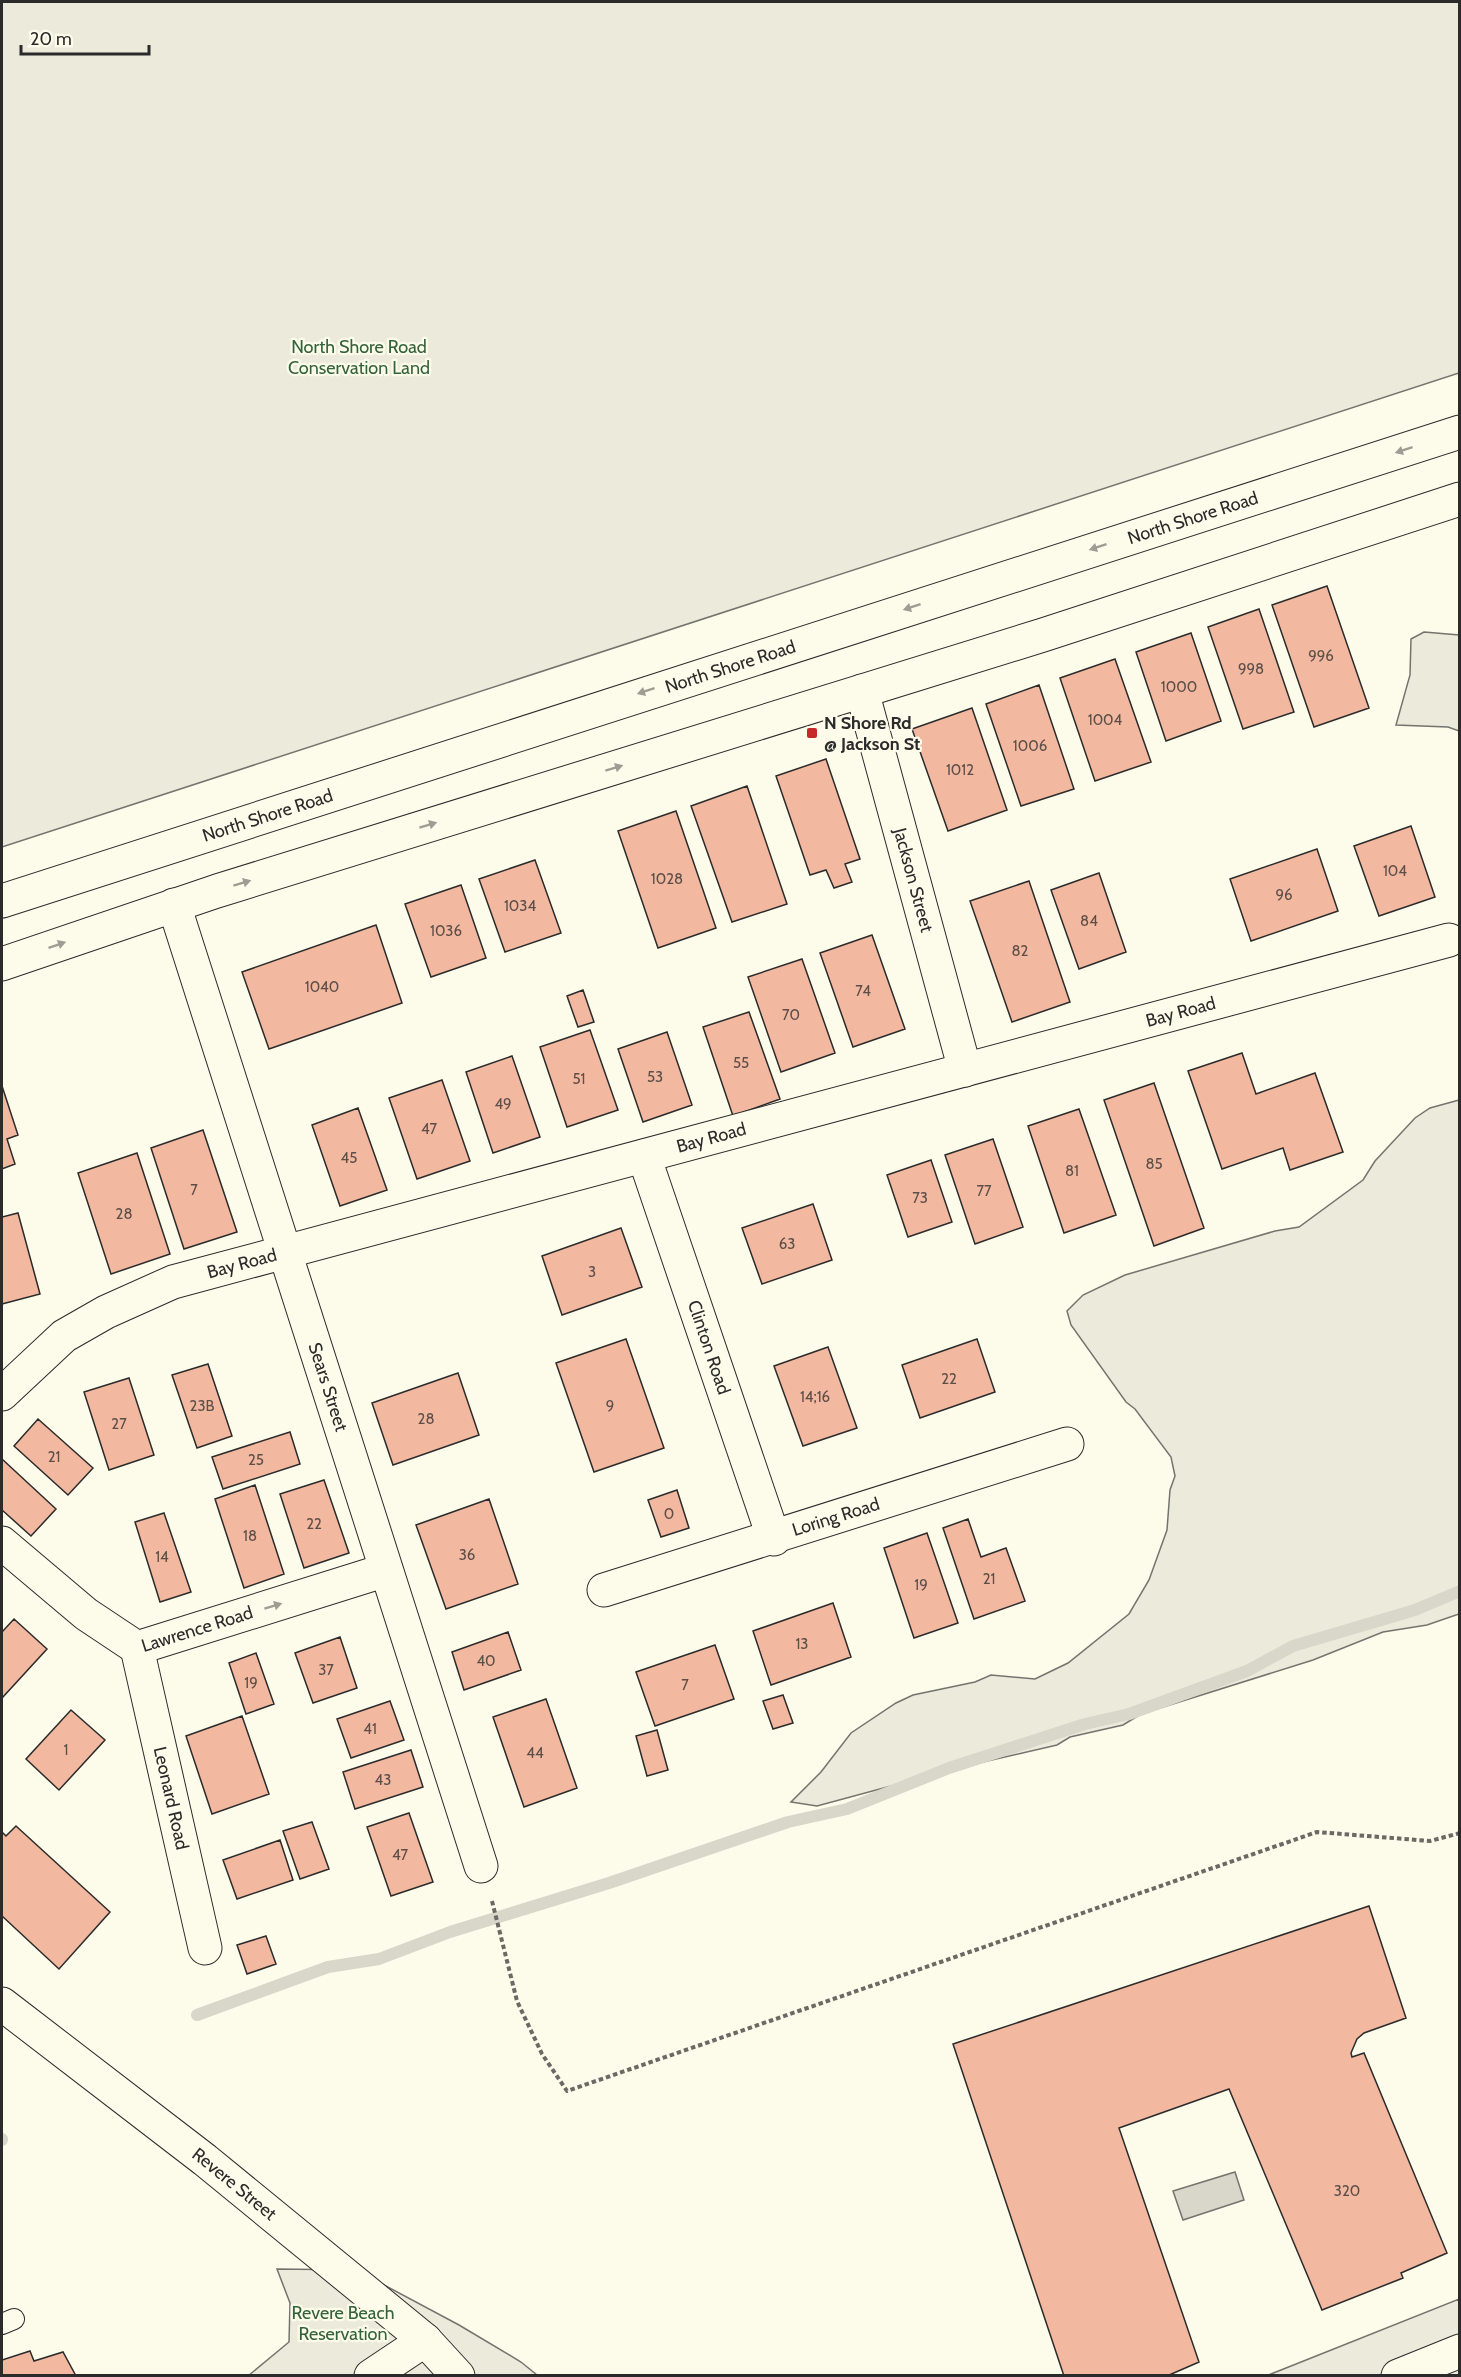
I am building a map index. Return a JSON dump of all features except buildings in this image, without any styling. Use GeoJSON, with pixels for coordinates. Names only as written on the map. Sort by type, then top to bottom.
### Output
{"type":"FeatureCollection","features":[{"type":"Feature","properties":{"kind":"main road","name":"North Shore Road"},"geometry":{"type":"LineString","coordinates":[[2,901],[1460,432]]}},
{"type":"Feature","properties":{"kind":"main road"},"geometry":{"type":"LineString","coordinates":[[2,964],[174,905],[862,691],[1460,499]]}},
{"type":"Feature","properties":{"kind":"main road","name":"Jackson Street"},"geometry":{"type":"LineString","coordinates":[[862,691],[965,1070]]}},
{"type":"Feature","properties":{"kind":"main road","name":"Sears Street"},"geometry":{"type":"LineString","coordinates":[[174,905],[485,1880]]}},
{"type":"Feature","properties":{"kind":"main road","name":"Bay Road"},"geometry":{"type":"LineString","coordinates":[[2,1394],[64,1336],[106,1312],[173,1282],[1449,940]]}},
{"type":"Feature","properties":{"kind":"main road","name":"Clinton Road"},"geometry":{"type":"LineString","coordinates":[[644,1156],[774,1539]]}},
{"type":"Feature","properties":{"kind":"main road","name":"Loring Road"},"geometry":{"type":"LineString","coordinates":[[604,1590],[774,1539],[1066,1444]]}},
{"type":"Feature","properties":{"kind":"main road","name":"Lawrence Road"},"geometry":{"type":"LineString","coordinates":[[2,1543],[86,1614],[137,1648],[386,1570]]}},
{"type":"Feature","properties":{"kind":"main road","name":"Leonard Road"},"geometry":{"type":"LineString","coordinates":[[137,1648],[205,1948]]}},
{"type":"Feature","properties":{"kind":"main road","name":"Revere Street"},"geometry":{"type":"LineString","coordinates":[[2,2004],[205,2160],[425,2340],[458,2376]]}},
{"type":"Feature","properties":{"kind":"main road"},"geometry":{"type":"LineString","coordinates":[[371,2376],[425,2340]]}},
{"type":"Feature","properties":{"kind":"main road"},"geometry":{"type":"LineString","coordinates":[[1398,2376],[1460,2350]]}},
{"type":"Feature","properties":{"kind":"path"},"geometry":{"type":"LineString","coordinates":[[485,1880],[517,2001],[542,2054],[567,2091],[1317,1833],[1430,1841],[1460,1833]]}},
{"type":"Feature","properties":{"kind":"green space","name":"North Shore Road Conservation Land"},"geometry":{"type":"Polygon","coordinates":[[[2,2],[1459,2],[1459,373],[2,847],[2,2]]]}},
{"type":"Feature","properties":{"kind":"green space"},"geometry":{"type":"Polygon","coordinates":[[[1424,632],[1459,635],[1459,731],[1448,727],[1396,725],[1410,675],[1411,639],[1424,632]]]}},
{"type":"Feature","properties":{"kind":"green space"},"geometry":{"type":"Polygon","coordinates":[[[1459,1100],[1459,1614],[1427,1625],[1383,1632],[1313,1660],[1141,1714],[1123,1725],[1070,1737],[1057,1745],[970,1765],[910,1784],[891,1786],[817,1806],[791,1802],[821,1772],[851,1733],[896,1703],[913,1695],[975,1682],[991,1675],[1035,1679],[1068,1663],[1129,1614],[1149,1580],[1167,1530],[1170,1490],[1175,1476],[1171,1457],[1135,1409],[1126,1402],[1071,1325],[1067,1311],[1083,1295],[1125,1275],[1275,1231],[1299,1227],[1363,1180],[1375,1161],[1415,1118],[1430,1108],[1459,1100]]]}},
{"type":"Feature","properties":{"kind":"green space","name":"Revere Beach Reservation"},"geometry":{"type":"Polygon","coordinates":[[[277,2269],[356,2270],[459,2325],[521,2362],[537,2375],[248,2376],[289,2342],[290,2303],[277,2269]]]}},
{"type":"Feature","properties":{"kind":"green space"},"geometry":{"type":"Polygon","coordinates":[[[1459,2299],[1459,2375],[1266,2376],[1459,2299]]]}},
{"type":"Feature","properties":{"kind":"shaded area"},"geometry":{"type":"Polygon","coordinates":[[[1235,2172],[1244,2200],[1183,2220],[1173,2191],[1235,2172]]]}},
{"type":"Feature","properties":{"kind":"waterway"},"geometry":{"type":"LineString","coordinates":[[197,2015],[328,1967],[379,1959],[450,1932],[609,1883],[788,1822],[847,1809],[949,1768],[1085,1724],[1129,1714],[1247,1671],[1293,1646],[1415,1610],[1460,1591]]}},
{"type":"Feature","properties":{"kind":"place","name":"N Shore Rd @ Jackson St"},"geometry":{"type":"Point","coordinates":[812,733]}}]}
